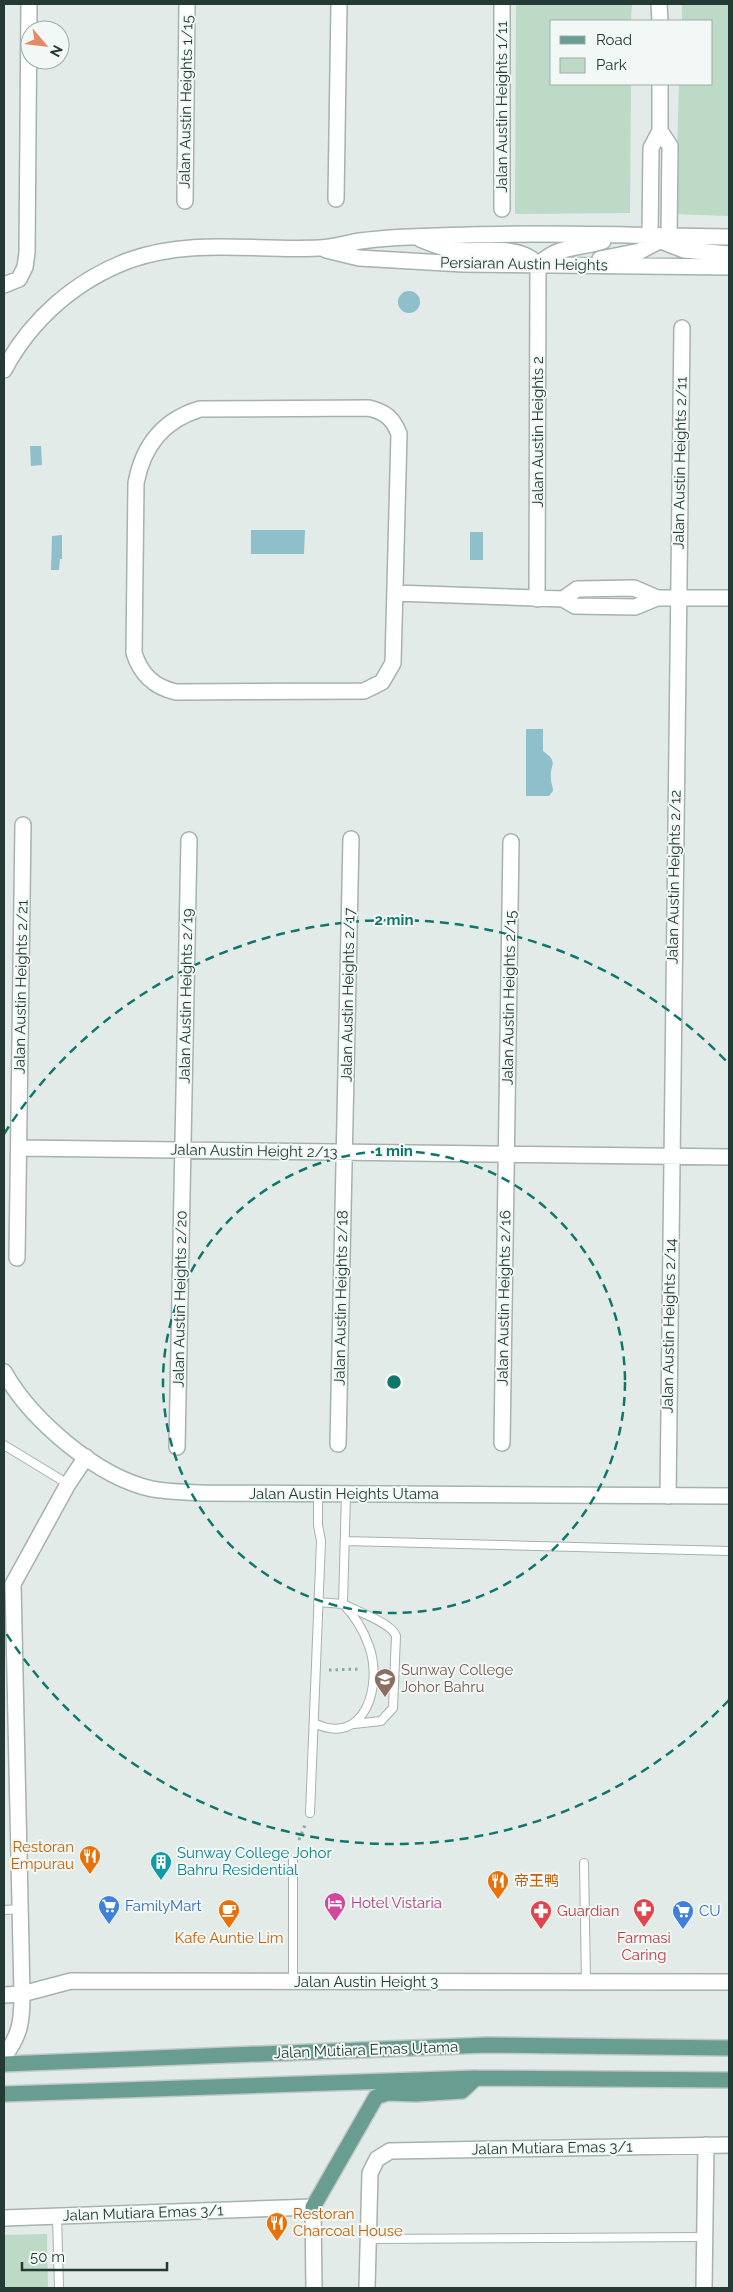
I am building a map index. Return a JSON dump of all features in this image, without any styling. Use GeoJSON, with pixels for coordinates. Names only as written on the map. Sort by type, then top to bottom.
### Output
{"type":"FeatureCollection","features":[{"type":"Feature","properties":{"kind":"main road","name":"Jalan Mutiara Emas Utama"},"geometry":{"type":"LineString","coordinates":[[4,2064],[487,2045],[729,2048]]}},
{"type":"Feature","properties":{"kind":"main road"},"geometry":{"type":"LineString","coordinates":[[4,2094],[476,2078],[729,2080]]}},
{"type":"Feature","properties":{"kind":"main road"},"geometry":{"type":"LineString","coordinates":[[313,2207],[376,2097],[388,2093],[416,2094],[462,2091],[476,2078]]}},
{"type":"Feature","properties":{"kind":"street"},"geometry":{"type":"LineString","coordinates":[[4,285],[19,279],[25,267],[28,227],[29,4]]}},
{"type":"Feature","properties":{"kind":"street","name":"Jalan Austin Heights 1/15"},"geometry":{"type":"LineString","coordinates":[[185,201],[187,4]]}},
{"type":"Feature","properties":{"kind":"street"},"geometry":{"type":"LineString","coordinates":[[336,199],[339,4]]}},
{"type":"Feature","properties":{"kind":"street","name":"Jalan Austin Heights 1/11"},"geometry":{"type":"LineString","coordinates":[[502,4],[502,209]]}},
{"type":"Feature","properties":{"kind":"street"},"geometry":{"type":"LineString","coordinates":[[659,4],[660,20]]}},
{"type":"Feature","properties":{"kind":"street"},"geometry":{"type":"LineString","coordinates":[[660,85],[660,131],[670,146],[660,238]]}},
{"type":"Feature","properties":{"kind":"street","name":"Persiaran Austin Heights"},"geometry":{"type":"LineString","coordinates":[[4,370],[21,342],[49,310],[86,282],[130,260],[156,253],[202,246],[320,248],[362,241],[470,235],[660,238],[729,237]]}},
{"type":"Feature","properties":{"kind":"street"},"geometry":{"type":"LineString","coordinates":[[418,238],[438,247],[456,250],[484,250],[520,254],[532,258],[538,265],[548,255],[560,249],[596,244],[620,236]]}},
{"type":"Feature","properties":{"kind":"street"},"geometry":{"type":"LineString","coordinates":[[660,238],[684,250],[729,254]]}},
{"type":"Feature","properties":{"kind":"street"},"geometry":{"type":"LineString","coordinates":[[577,265],[640,250],[660,238]]}},
{"type":"Feature","properties":{"kind":"street","name":"Persiaran Austin Heights"},"geometry":{"type":"LineString","coordinates":[[320,248],[360,258],[463,264],[729,267]]}},
{"type":"Feature","properties":{"kind":"street","name":"Jalan Austin Heights 2"},"geometry":{"type":"LineString","coordinates":[[537,599],[538,265]]}},
{"type":"Feature","properties":{"kind":"street","name":"Jalan Austin Heights 2/11"},"geometry":{"type":"LineString","coordinates":[[678,599],[682,328]]}},
{"type":"Feature","properties":{"kind":"street"},"geometry":{"type":"LineString","coordinates":[[369,408],[382,411],[390,417],[398,434],[395,593],[393,663],[389,673],[374,688],[364,691],[176,692],[153,683],[141,670],[134,653],[136,483],[140,463],[147,447],[166,425],[189,412],[200,409],[369,408]]}},
{"type":"Feature","properties":{"kind":"street"},"geometry":{"type":"LineString","coordinates":[[395,593],[563,600],[574,606],[635,607],[657,598],[729,598]]}},
{"type":"Feature","properties":{"kind":"street","name":"Jalan Austin Heights 2/12"},"geometry":{"type":"LineString","coordinates":[[670,1156],[678,599]]}},
{"type":"Feature","properties":{"kind":"street","name":"Jalan Austin Heights 2/21"},"geometry":{"type":"LineString","coordinates":[[17,1258],[23,825]]}},
{"type":"Feature","properties":{"kind":"street","name":"Jalan Austin Heights 2/17"},"geometry":{"type":"LineString","coordinates":[[344,1152],[351,839]]}},
{"type":"Feature","properties":{"kind":"street","name":"Jalan Austin Heights 2/19"},"geometry":{"type":"LineString","coordinates":[[183,1151],[189,840]]}},
{"type":"Feature","properties":{"kind":"street","name":"Jalan Austin Heights 2/15"},"geometry":{"type":"LineString","coordinates":[[506,1153],[511,842]]}},
{"type":"Feature","properties":{"kind":"street","name":"Jalan Austin Height 2/13"},"geometry":{"type":"LineString","coordinates":[[18,1148],[729,1157]]}},
{"type":"Feature","properties":{"kind":"street","name":"Jalan Austin Heights 2/20"},"geometry":{"type":"LineString","coordinates":[[177,1447],[183,1151]]}},
{"type":"Feature","properties":{"kind":"street","name":"Jalan Austin Heights 2/18"},"geometry":{"type":"LineString","coordinates":[[338,1444],[344,1152]]}},
{"type":"Feature","properties":{"kind":"street","name":"Jalan Austin Heights 2/16"},"geometry":{"type":"LineString","coordinates":[[502,1443],[506,1153]]}},
{"type":"Feature","properties":{"kind":"street","name":"Jalan Austin Heights 2/14"},"geometry":{"type":"LineString","coordinates":[[668,1496],[670,1156]]}},
{"type":"Feature","properties":{"kind":"street","name":"Jalan Austin Heights Utama"},"geometry":{"type":"LineString","coordinates":[[4,1372],[12,1387],[38,1418],[60,1438],[86,1457],[130,1481],[151,1489],[184,1492],[318,1494],[729,1496]]}},
{"type":"Feature","properties":{"kind":"street"},"geometry":{"type":"LineString","coordinates":[[4,2056],[12,2045],[22,2023],[21,1909],[10,1684],[13,1584],[68,1484],[86,1457]]}},
{"type":"Feature","properties":{"kind":"street","name":"Jalan Austin Height 3"},"geometry":{"type":"LineString","coordinates":[[4,1995],[22,1994],[71,1982],[729,1982]]}},
{"type":"Feature","properties":{"kind":"street"},"geometry":{"type":"LineString","coordinates":[[704,2288],[706,2145]]}},
{"type":"Feature","properties":{"kind":"street","name":"Jalan Mutiara Emas 3/1"},"geometry":{"type":"LineString","coordinates":[[368,2239],[370,2173],[377,2158],[390,2151],[729,2145]]}},
{"type":"Feature","properties":{"kind":"street"},"geometry":{"type":"LineString","coordinates":[[313,2207],[314,2288]]}},
{"type":"Feature","properties":{"kind":"street","name":"Jalan Mutiara Emas 3/1"},"geometry":{"type":"LineString","coordinates":[[4,2218],[313,2207]]}},
{"type":"Feature","properties":{"kind":"street"},"geometry":{"type":"LineString","coordinates":[[367,2288],[368,2239]]}},
{"type":"Feature","properties":{"kind":"lane"},"geometry":{"type":"LineString","coordinates":[[4,1445],[68,1484]]}},
{"type":"Feature","properties":{"kind":"lane"},"geometry":{"type":"LineString","coordinates":[[310,1813],[321,1541],[318,1525],[318,1494]]}},
{"type":"Feature","properties":{"kind":"lane"},"geometry":{"type":"LineString","coordinates":[[346,1494],[343,1604],[358,1619],[370,1646],[373,1669],[371,1697],[354,1724]]}},
{"type":"Feature","properties":{"kind":"lane"},"geometry":{"type":"LineString","coordinates":[[344,1541],[729,1551]]}},
{"type":"Feature","properties":{"kind":"lane"},"geometry":{"type":"LineString","coordinates":[[314,1723],[326,1729],[339,1730],[354,1724],[381,1722],[394,1708],[396,1636],[394,1630],[343,1604],[318,1602]]}},
{"type":"Feature","properties":{"kind":"lane"},"geometry":{"type":"LineString","coordinates":[[293,1860],[293,1983]]}},
{"type":"Feature","properties":{"kind":"lane"},"geometry":{"type":"LineString","coordinates":[[584,1864],[586,1981]]}},
{"type":"Feature","properties":{"kind":"lane"},"geometry":{"type":"LineString","coordinates":[[4,1910],[21,1909]]}},
{"type":"Feature","properties":{"kind":"lane"},"geometry":{"type":"LineString","coordinates":[[58,2216],[59,2288]]}},
{"type":"Feature","properties":{"kind":"lane"},"geometry":{"type":"LineString","coordinates":[[368,2239],[704,2236]]}},
{"type":"Feature","properties":{"kind":"path"},"geometry":{"type":"LineString","coordinates":[[316,1671],[373,1669]]}},
{"type":"Feature","properties":{"kind":"green space"},"geometry":{"type":"Polygon","coordinates":[[[516,4],[632,4],[631,20],[550,20],[550,85],[631,85],[630,213],[515,214],[516,4]]]}},
{"type":"Feature","properties":{"kind":"green space"},"geometry":{"type":"Polygon","coordinates":[[[682,4],[729,4],[729,216],[675,214],[679,85],[713,85],[713,20],[682,20],[682,4]]]}},
{"type":"Feature","properties":{"kind":"green space"},"geometry":{"type":"Polygon","coordinates":[[[47,2234],[48,2288],[4,2288],[4,2235],[47,2234]]]}},
{"type":"Feature","properties":{"kind":"water"},"geometry":{"type":"Polygon","coordinates":[[[409,291],[419,298],[420,302],[413,312],[409,313],[399,306],[398,302],[405,292],[409,291]]]}},
{"type":"Feature","properties":{"kind":"water"},"geometry":{"type":"Polygon","coordinates":[[[30,446],[41,446],[42,465],[31,466],[30,446]]]}},
{"type":"Feature","properties":{"kind":"water"},"geometry":{"type":"Polygon","coordinates":[[[251,530],[305,530],[304,554],[251,554],[251,530]]]}},
{"type":"Feature","properties":{"kind":"water"},"geometry":{"type":"Polygon","coordinates":[[[470,532],[483,532],[483,560],[470,560],[470,532]]]}},
{"type":"Feature","properties":{"kind":"water"},"geometry":{"type":"Polygon","coordinates":[[[62,535],[62,559],[60,559],[59,570],[51,570],[52,536],[62,535]]]}},
{"type":"Feature","properties":{"kind":"water"},"geometry":{"type":"Polygon","coordinates":[[[526,729],[543,729],[543,751],[551,758],[553,764],[551,781],[553,791],[549,796],[526,796],[526,729]]]}},
{"type":"Feature","properties":{"kind":"place","name":"Sunway College Johor Bahru"},"geometry":{"type":"Point","coordinates":[385,1698]}},
{"type":"Feature","properties":{"kind":"place","name":"Restoran Empurau"},"geometry":{"type":"Point","coordinates":[90,1875]}},
{"type":"Feature","properties":{"kind":"place","name":"Sunway College Johor Bahru Residential"},"geometry":{"type":"Point","coordinates":[161,1881]}},
{"type":"Feature","properties":{"kind":"place","name":"帝王鸭"},"geometry":{"type":"Point","coordinates":[498,1900]}},
{"type":"Feature","properties":{"kind":"place","name":"Hotel Vistaria"},"geometry":{"type":"Point","coordinates":[335,1922]}},
{"type":"Feature","properties":{"kind":"place","name":"FamilyMart"},"geometry":{"type":"Point","coordinates":[109,1925]}},
{"type":"Feature","properties":{"kind":"place","name":"Farmasi Caring"},"geometry":{"type":"Point","coordinates":[644,1928]}},
{"type":"Feature","properties":{"kind":"place","name":"Kafe Auntie Lim"},"geometry":{"type":"Point","coordinates":[229,1929]}},
{"type":"Feature","properties":{"kind":"place","name":"Guardian"},"geometry":{"type":"Point","coordinates":[541,1930]}},
{"type":"Feature","properties":{"kind":"place","name":"CU"},"geometry":{"type":"Point","coordinates":[683,1930]}},
{"type":"Feature","properties":{"kind":"place","name":"Restoran Charcoal House"},"geometry":{"type":"Point","coordinates":[277,2242]}}]}
